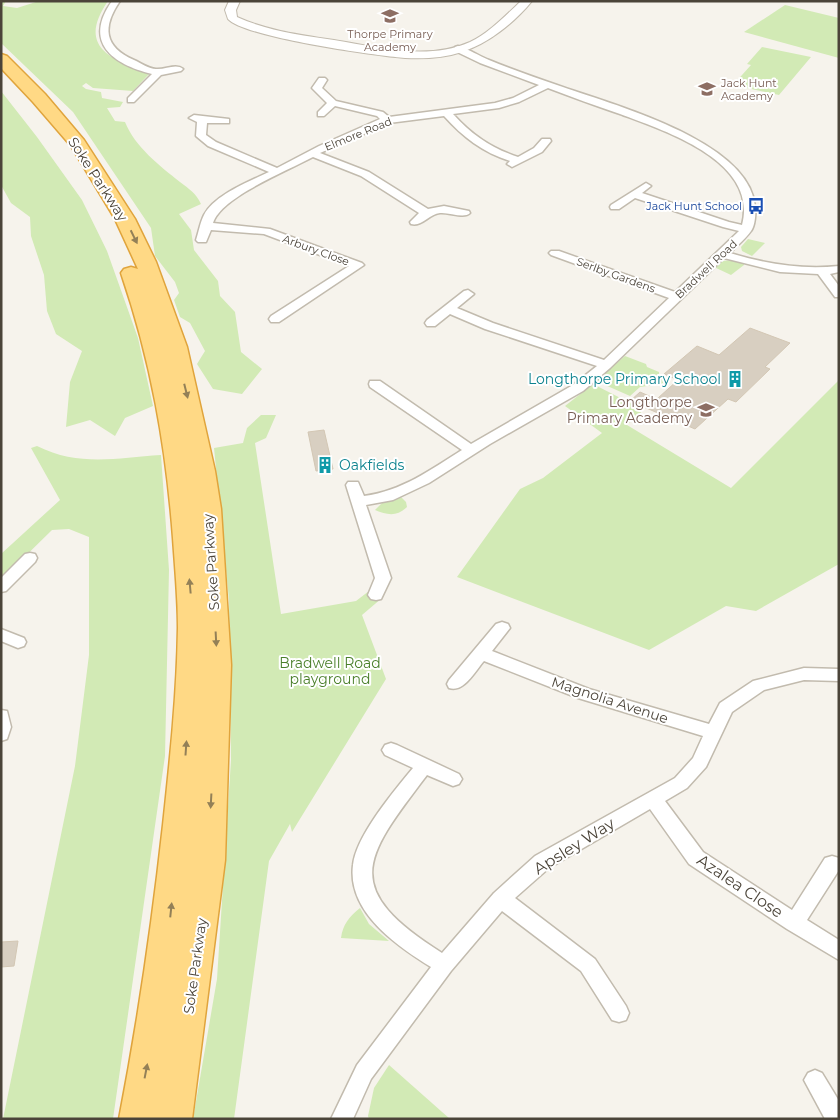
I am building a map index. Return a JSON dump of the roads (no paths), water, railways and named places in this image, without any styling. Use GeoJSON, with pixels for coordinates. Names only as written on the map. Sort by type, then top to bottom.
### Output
{"type":"FeatureCollection","features":[{"type":"Feature","properties":{"kind":"highway","name":"Soke Parkway"},"geometry":{"type":"LineString","coordinates":[[1,59],[39,98],[78,144],[125,219],[146,262],[173,338],[189,401],[208,509],[217,665],[209,860],[197,956],[172,1119]]}},
{"type":"Feature","properties":{"kind":"highway","name":"Soke Parkway"},"geometry":{"type":"LineString","coordinates":[[1,76],[26,102],[61,146],[110,227],[128,266],[157,350],[170,406],[181,474],[191,597],[191,658],[186,756],[170,918],[138,1119]]}},
{"type":"Feature","properties":{"kind":"street"},"geometry":{"type":"LineString","coordinates":[[116,1],[104,20],[102,31],[105,42],[115,53],[158,73]]}},
{"type":"Feature","properties":{"kind":"street"},"geometry":{"type":"LineString","coordinates":[[236,1],[230,12],[233,19],[241,24],[263,31],[402,55],[433,54],[458,50],[488,35],[527,1]]}},
{"type":"Feature","properties":{"kind":"street","name":"Bradwell Road"},"geometry":{"type":"LineString","coordinates":[[359,501],[388,497],[409,488],[446,468],[471,450],[569,393],[606,365],[747,229],[750,203],[744,187],[729,166],[712,152],[651,122],[473,58],[458,50]]}},
{"type":"Feature","properties":{"kind":"street"},"geometry":{"type":"LineString","coordinates":[[130,96],[158,73],[178,69]]}},
{"type":"Feature","properties":{"kind":"street"},"geometry":{"type":"LineString","coordinates":[[322,80],[317,88],[333,103],[380,114],[387,120]]}},
{"type":"Feature","properties":{"kind":"street","name":"Elmore Road"},"geometry":{"type":"LineString","coordinates":[[202,240],[210,214],[226,198],[276,171],[387,120],[496,106],[516,100],[547,85]]}},
{"type":"Feature","properties":{"kind":"street"},"geometry":{"type":"LineString","coordinates":[[321,114],[333,103]]}},
{"type":"Feature","properties":{"kind":"street"},"geometry":{"type":"LineString","coordinates":[[446,112],[468,136],[493,153],[514,162],[538,150],[546,141]]}},
{"type":"Feature","properties":{"kind":"street"},"geometry":{"type":"LineString","coordinates":[[226,121],[198,119],[201,136],[212,144],[276,171]]}},
{"type":"Feature","properties":{"kind":"street"},"geometry":{"type":"LineString","coordinates":[[313,154],[365,174],[426,212]]}},
{"type":"Feature","properties":{"kind":"street"},"geometry":{"type":"LineString","coordinates":[[615,207],[646,186]]}},
{"type":"Feature","properties":{"kind":"street"},"geometry":{"type":"LineString","coordinates":[[634,194],[727,225],[747,229]]}},
{"type":"Feature","properties":{"kind":"street"},"geometry":{"type":"LineString","coordinates":[[415,222],[426,212],[449,208],[465,213]]}},
{"type":"Feature","properties":{"kind":"street","name":"Arbury Close"},"geometry":{"type":"LineString","coordinates":[[205,226],[266,231],[358,265],[275,319]]}},
{"type":"Feature","properties":{"kind":"street","name":"Serlby Gardens"},"geometry":{"type":"LineString","coordinates":[[555,253],[676,297]]}},
{"type":"Feature","properties":{"kind":"street"},"geometry":{"type":"LineString","coordinates":[[722,254],[786,270],[839,269]]}},
{"type":"Feature","properties":{"kind":"street"},"geometry":{"type":"LineString","coordinates":[[821,270],[839,294]]}},
{"type":"Feature","properties":{"kind":"street"},"geometry":{"type":"LineString","coordinates":[[431,323],[468,294]]}},
{"type":"Feature","properties":{"kind":"street"},"geometry":{"type":"LineString","coordinates":[[449,309],[489,326],[606,365]]}},
{"type":"Feature","properties":{"kind":"street"},"geometry":{"type":"LineString","coordinates":[[376,384],[471,450]]}},
{"type":"Feature","properties":{"kind":"street"},"geometry":{"type":"LineString","coordinates":[[353,485],[383,578],[376,595]]}},
{"type":"Feature","properties":{"kind":"street"},"geometry":{"type":"LineString","coordinates":[[1,587],[30,558]]}},
{"type":"Feature","properties":{"kind":"street"},"geometry":{"type":"LineString","coordinates":[[455,684],[502,628]]}},
{"type":"Feature","properties":{"kind":"street"},"geometry":{"type":"LineString","coordinates":[[1,635],[18,642]]}},
{"type":"Feature","properties":{"kind":"street","name":"Magnolia Avenue"},"geometry":{"type":"LineString","coordinates":[[481,652],[584,694],[713,732]]}},
{"type":"Feature","properties":{"kind":"street","name":"Apsley Way"},"geometry":{"type":"LineString","coordinates":[[342,1119],[364,1072],[444,965],[501,899],[542,862],[681,783],[700,762],[726,708],[759,685],[804,674],[839,675]]}},
{"type":"Feature","properties":{"kind":"street"},"geometry":{"type":"LineString","coordinates":[[1,716],[3,727],[1,734]]}},
{"type":"Feature","properties":{"kind":"street"},"geometry":{"type":"LineString","coordinates":[[391,750],[453,779]]}},
{"type":"Feature","properties":{"kind":"street"},"geometry":{"type":"LineString","coordinates":[[424,766],[375,835],[362,865],[362,871],[364,885],[372,906],[398,934],[444,965]]}},
{"type":"Feature","properties":{"kind":"street","name":"Azalea Close"},"geometry":{"type":"LineString","coordinates":[[653,799],[696,858],[839,951]]}},
{"type":"Feature","properties":{"kind":"street","name":"Azalea Close"},"geometry":{"type":"LineString","coordinates":[[794,923],[832,864]]}},
{"type":"Feature","properties":{"kind":"street"},"geometry":{"type":"LineString","coordinates":[[501,899],[588,965],[619,1013]]}},
{"type":"Feature","properties":{"kind":"street"},"geometry":{"type":"LineString","coordinates":[[815,1080],[837,1119]]}},
{"type":"Feature","properties":{"kind":"place","name":"Thorpe Primary Academy"},"geometry":{"type":"Point","coordinates":[390,16]}},
{"type":"Feature","properties":{"kind":"place","name":"Jack Hunt Academy"},"geometry":{"type":"Point","coordinates":[707,89]}},
{"type":"Feature","properties":{"kind":"place","name":"Jack Hunt School"},"geometry":{"type":"Point","coordinates":[756,206]}},
{"type":"Feature","properties":{"kind":"place","name":"Longthorpe Primary School"},"geometry":{"type":"Point","coordinates":[735,379]}},
{"type":"Feature","properties":{"kind":"place","name":"Longthorpe Primary Academy"},"geometry":{"type":"Point","coordinates":[706,410]}},
{"type":"Feature","properties":{"kind":"place","name":"Oakfields"},"geometry":{"type":"Point","coordinates":[325,465]}},
{"type":"Feature","properties":{"kind":"park label","name":"Bradwell Road playground"},"geometry":{"type":"Point","coordinates":[330,672]}}]}
